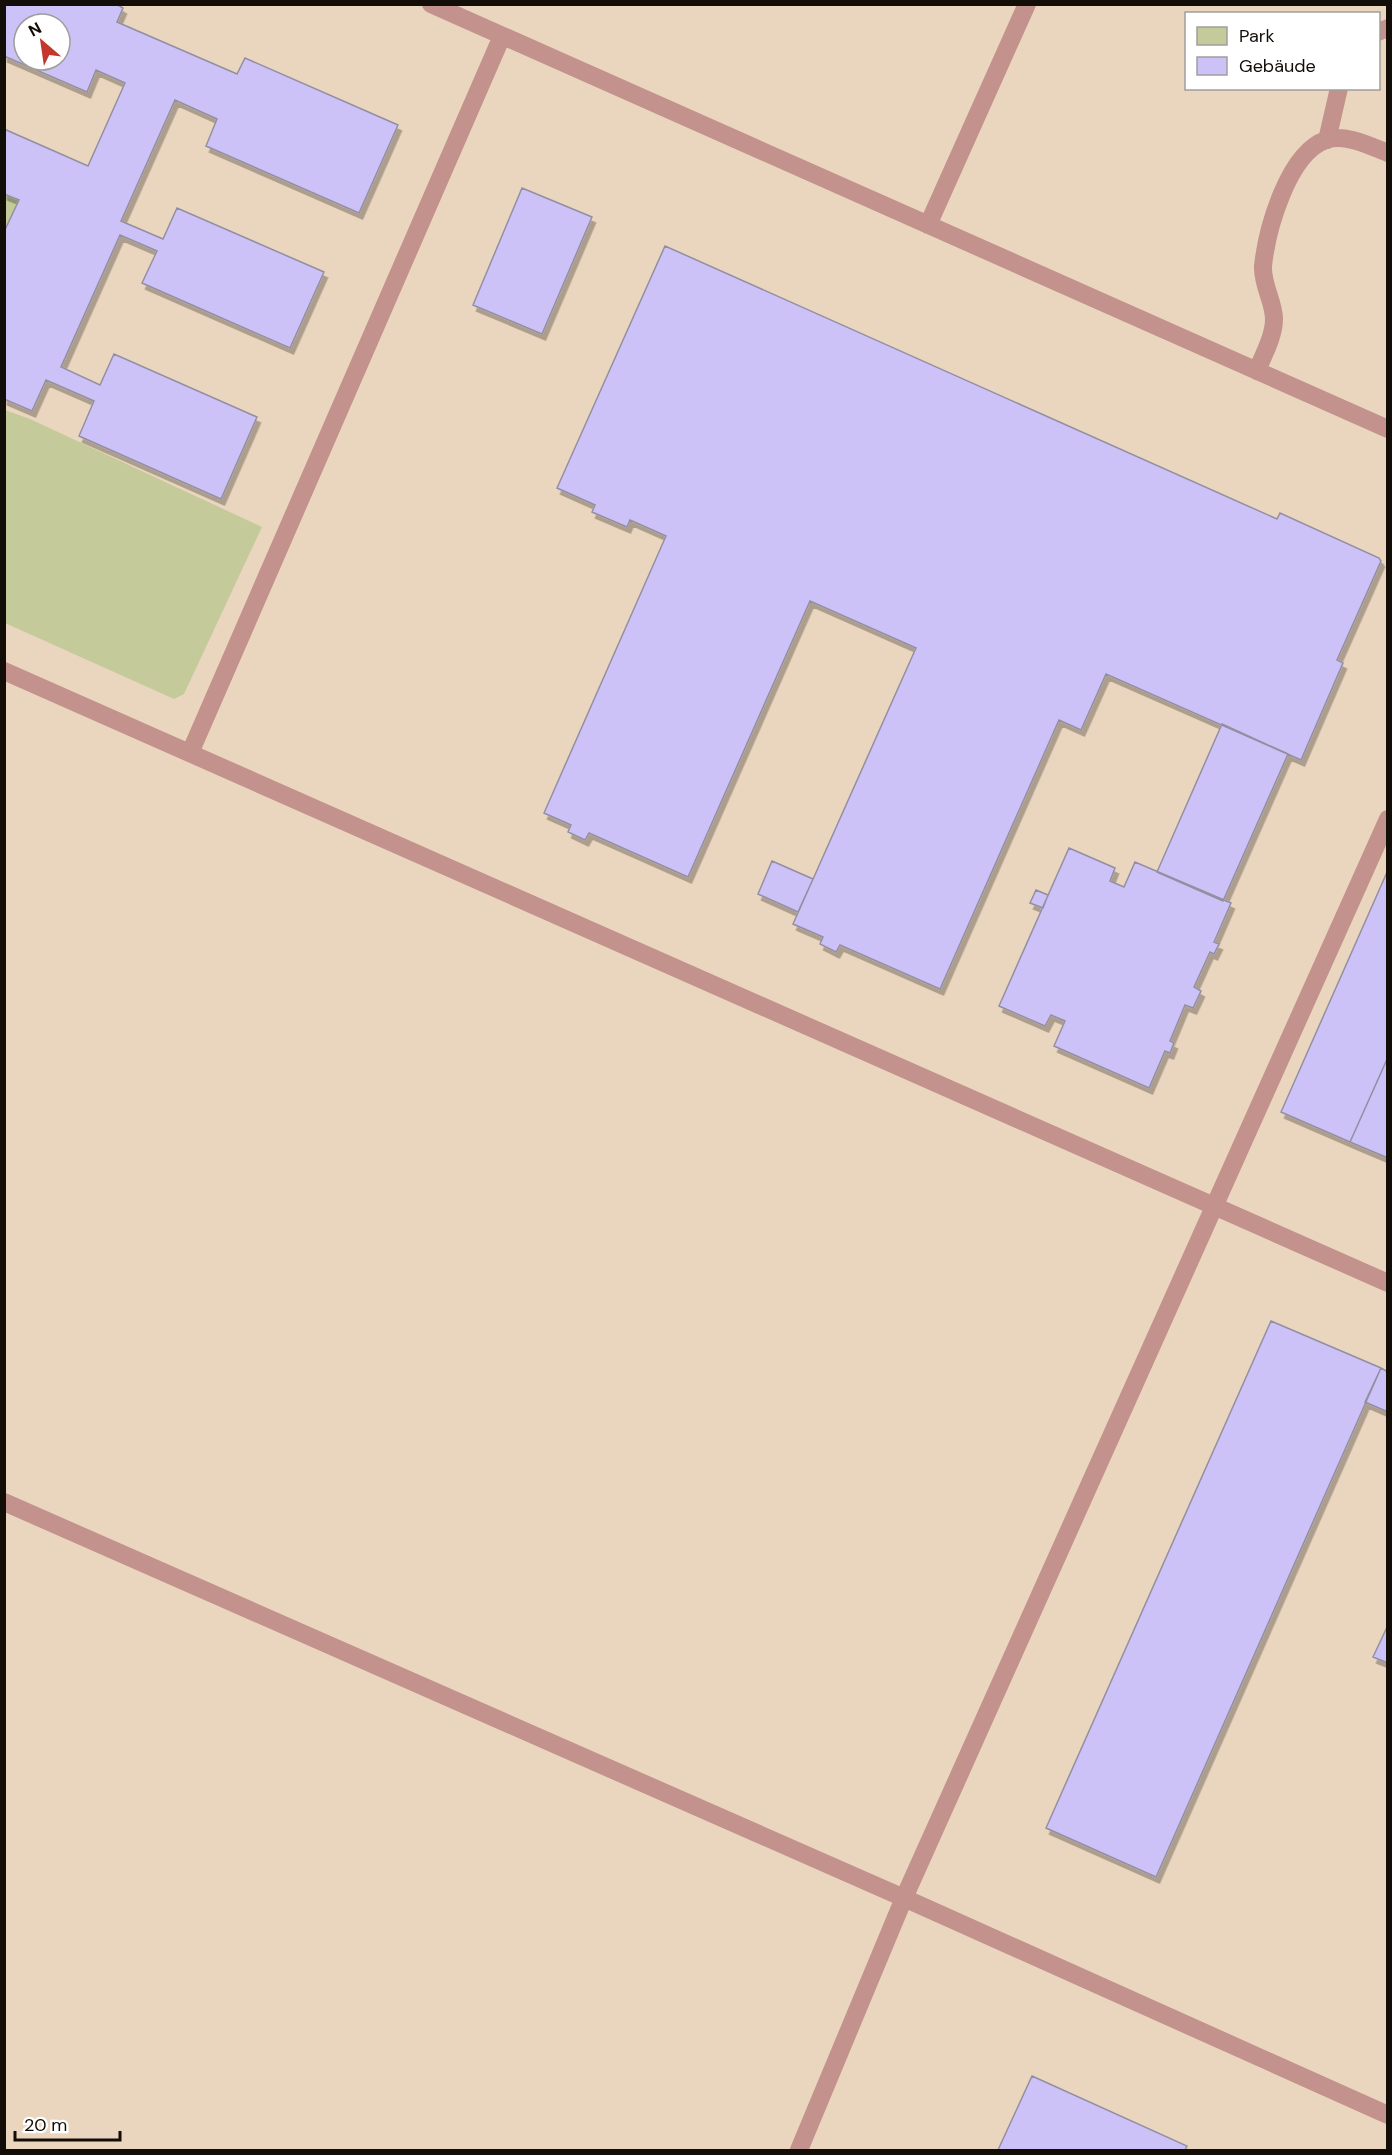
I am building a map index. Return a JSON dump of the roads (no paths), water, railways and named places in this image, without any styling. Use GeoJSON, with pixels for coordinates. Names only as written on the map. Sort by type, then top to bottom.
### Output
{"type":"FeatureCollection","features":[{"type":"Feature","properties":{"kind":"lane"},"geometry":{"type":"LineString","coordinates":[[431,4],[1388,429]]}},
{"type":"Feature","properties":{"kind":"lane"},"geometry":{"type":"LineString","coordinates":[[928,225],[1027,4]]}},
{"type":"Feature","properties":{"kind":"lane"},"geometry":{"type":"LineString","coordinates":[[190,753],[502,36]]}},
{"type":"Feature","properties":{"kind":"lane"},"geometry":{"type":"LineString","coordinates":[[1327,140],[1339,90]]}},
{"type":"Feature","properties":{"kind":"lane"},"geometry":{"type":"LineString","coordinates":[[1257,371],[1272,335],[1274,317],[1267,296],[1263,267],[1283,189],[1306,153],[1327,140],[1355,140],[1388,153]]}},
{"type":"Feature","properties":{"kind":"lane"},"geometry":{"type":"LineString","coordinates":[[4,671],[1388,1283]]}},
{"type":"Feature","properties":{"kind":"lane"},"geometry":{"type":"LineString","coordinates":[[799,2151],[904,1898],[1388,819]]}},
{"type":"Feature","properties":{"kind":"lane"},"geometry":{"type":"LineString","coordinates":[[4,1502],[904,1898],[1388,2115]]}}]}
